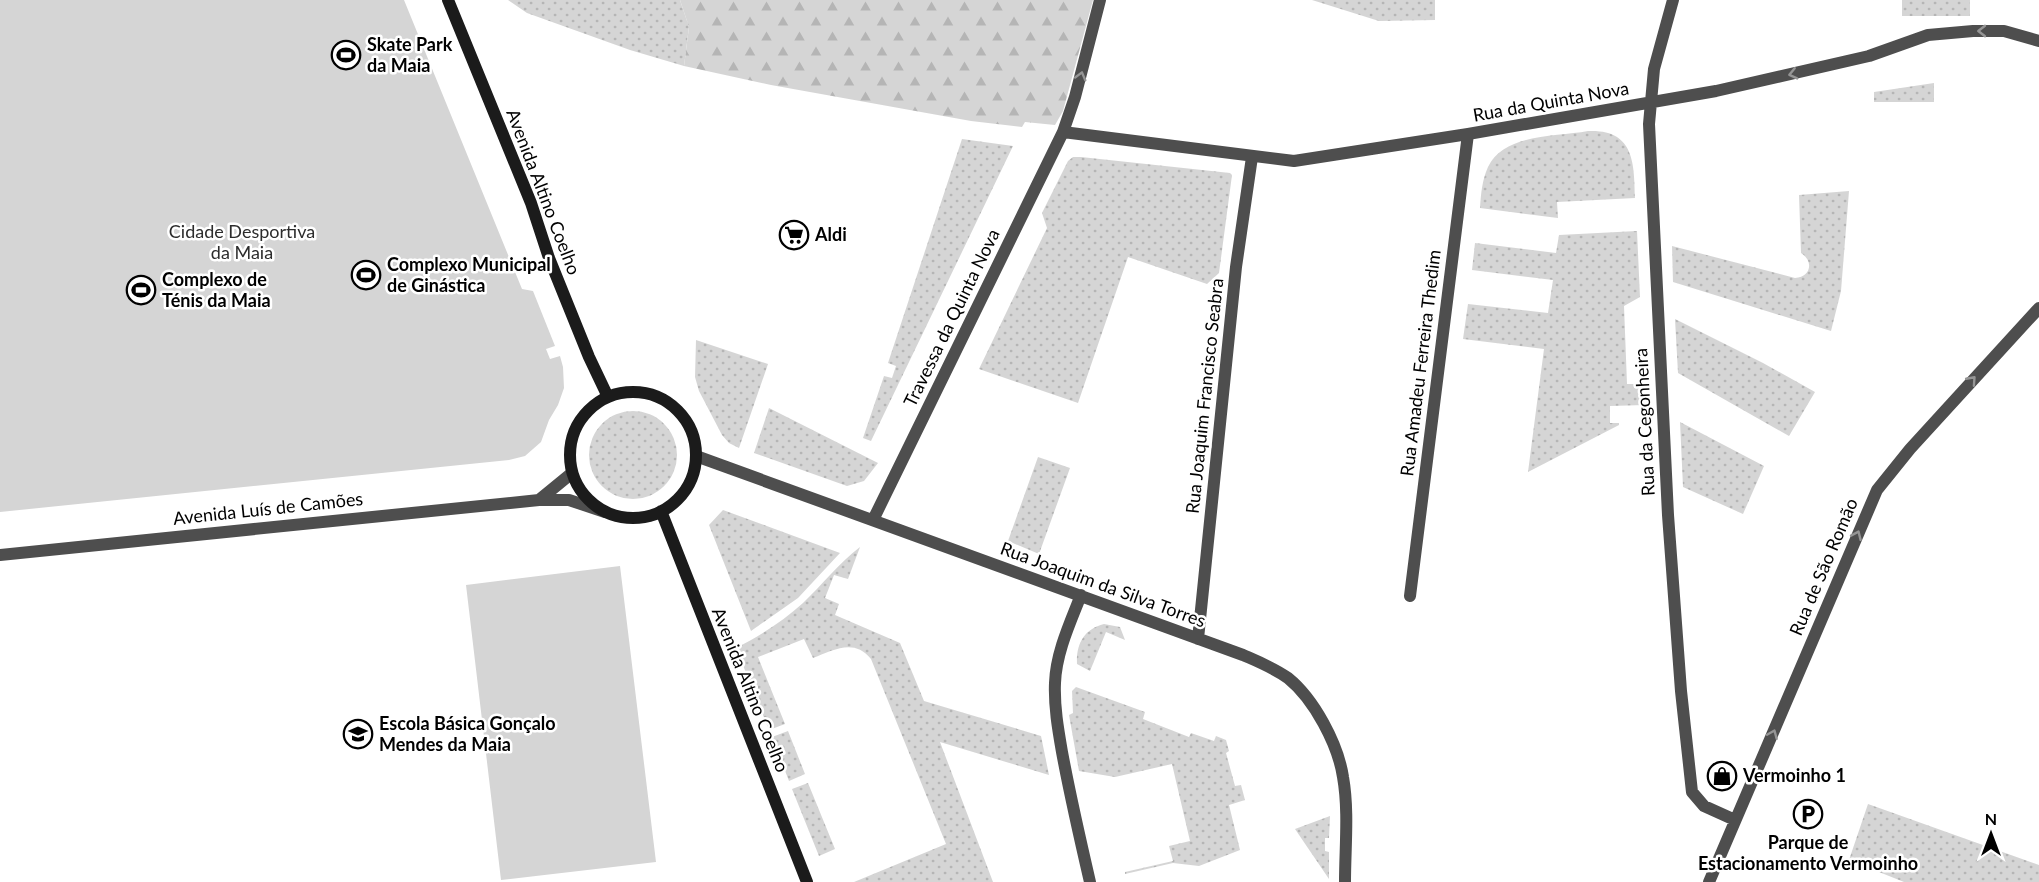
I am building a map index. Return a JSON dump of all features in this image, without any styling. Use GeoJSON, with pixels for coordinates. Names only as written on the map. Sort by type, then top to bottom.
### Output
{"type":"FeatureCollection","features":[{"type":"Feature","properties":{"kind":"main road","name":"Avenida Altino Coelho"},"geometry":{"type":"LineString","coordinates":[[448,0],[531,203],[549,258],[589,357],[608,397]]}},
{"type":"Feature","properties":{"kind":"main road"},"geometry":{"type":"LineString","coordinates":[[630,392],[653,395],[673,406],[686,420],[693,438],[696,456],[694,470],[682,494],[661,511],[647,517],[632,518],[618,517],[604,512],[590,502],[579,489],[572,473],[569,455],[572,437],[580,420],[592,406],[608,397],[630,392]]}},
{"type":"Feature","properties":{"kind":"main road","name":"Avenida Altino Coelho"},"geometry":{"type":"LineString","coordinates":[[661,511],[807,882]]}},
{"type":"Feature","properties":{"kind":"street","name":"Travessa da Quinta Nova"},"geometry":{"type":"LineString","coordinates":[[873,520],[1063,132],[1075,97],[1100,0]]}},
{"type":"Feature","properties":{"kind":"street","name":"Rua da Cegonheira"},"geometry":{"type":"LineString","coordinates":[[1673,0],[1657,54],[1650,103],[1649,146],[1668,515],[1691,786],[1695,797],[1704,806],[1735,820]]}},
{"type":"Feature","properties":{"kind":"street","name":"Rua da Quinta Nova"},"geometry":{"type":"LineString","coordinates":[[1063,132],[1294,161],[1468,134],[1716,91],[1869,56],[1928,35],[2004,31],[2039,41]]}},
{"type":"Feature","properties":{"kind":"street","name":"Rua Amadeu Ferreira Thedim"},"geometry":{"type":"LineString","coordinates":[[1410,596],[1468,134]]}},
{"type":"Feature","properties":{"kind":"street","name":"Rua Joaquim Francisco Seabra"},"geometry":{"type":"LineString","coordinates":[[1198,639],[1236,267],[1252,157]]}},
{"type":"Feature","properties":{"kind":"street","name":"Rua de São Romão"},"geometry":{"type":"LineString","coordinates":[[1709,882],[1877,490],[1910,449],[2039,308]]}},
{"type":"Feature","properties":{"kind":"street","name":"Rua Joaquim da Silva Torres"},"geometry":{"type":"LineString","coordinates":[[696,456],[1081,595],[1267,665],[1289,679],[1314,708],[1335,747],[1343,775],[1345,882]]}},
{"type":"Feature","properties":{"kind":"street"},"geometry":{"type":"LineString","coordinates":[[539,500],[572,473]]}},
{"type":"Feature","properties":{"kind":"street","name":"Avenida Luís de Camões"},"geometry":{"type":"LineString","coordinates":[[0,555],[539,500],[569,500],[604,512]]}},
{"type":"Feature","properties":{"kind":"street"},"geometry":{"type":"LineString","coordinates":[[1081,595],[1058,661],[1055,683],[1056,716],[1090,882]]}},
{"type":"Feature","properties":{"kind":"green space","name":"Cidade Desportiva da Maia"},"geometry":{"type":"Polygon","coordinates":[[[0,0],[404,0],[522,289],[533,291],[555,346],[546,349],[550,359],[560,356],[564,388],[541,442],[525,456],[509,460],[0,512],[0,0]]]}},
{"type":"Feature","properties":{"kind":"green space"},"geometry":{"type":"Polygon","coordinates":[[[508,0],[680,0],[689,27],[684,66],[630,50],[527,13],[508,0]]]}},
{"type":"Feature","properties":{"kind":"green space"},"geometry":{"type":"Polygon","coordinates":[[[680,0],[1093,0],[1063,111],[1055,125],[1025,122],[1022,127],[971,121],[771,85],[684,66],[689,27],[680,0]]]}},
{"type":"Feature","properties":{"kind":"green space"},"geometry":{"type":"Polygon","coordinates":[[[1312,0],[1435,0],[1435,20],[1379,21],[1312,0]]]}},
{"type":"Feature","properties":{"kind":"green space"},"geometry":{"type":"Polygon","coordinates":[[[1902,0],[1970,0],[1970,16],[1902,16],[1902,0]]]}},
{"type":"Feature","properties":{"kind":"green space"},"geometry":{"type":"Polygon","coordinates":[[[1934,83],[1934,102],[1874,102],[1874,92],[1934,83]]]}},
{"type":"Feature","properties":{"kind":"green space"},"geometry":{"type":"Polygon","coordinates":[[[1588,131],[1603,132],[1623,142],[1632,161],[1635,198],[1557,202],[1558,218],[1480,208],[1481,192],[1488,167],[1506,148],[1532,138],[1588,131]]]}},
{"type":"Feature","properties":{"kind":"green space"},"geometry":{"type":"Polygon","coordinates":[[[962,139],[1013,146],[871,441],[863,438],[884,376],[892,378],[896,366],[888,363],[962,139]]]}},
{"type":"Feature","properties":{"kind":"green space"},"geometry":{"type":"Polygon","coordinates":[[[1073,157],[1232,175],[1219,273],[1207,284],[1128,257],[1078,403],[979,369],[1047,228],[1042,213],[1068,161],[1073,157]]]}},
{"type":"Feature","properties":{"kind":"green space"},"geometry":{"type":"Polygon","coordinates":[[[1849,191],[1841,291],[1831,331],[1673,282],[1672,246],[1795,278],[1805,275],[1809,264],[1801,253],[1799,195],[1849,191]]]}},
{"type":"Feature","properties":{"kind":"green space"},"geometry":{"type":"Polygon","coordinates":[[[1637,231],[1640,297],[1624,306],[1627,384],[1644,384],[1645,405],[1610,406],[1610,423],[1619,423],[1619,425],[1528,472],[1544,349],[1463,339],[1468,304],[1548,313],[1553,280],[1472,270],[1475,243],[1556,253],[1559,235],[1637,231]]]}},
{"type":"Feature","properties":{"kind":"green space"},"geometry":{"type":"Polygon","coordinates":[[[1675,319],[1815,392],[1789,436],[1678,373],[1675,319]]]}},
{"type":"Feature","properties":{"kind":"green space"},"geometry":{"type":"Polygon","coordinates":[[[696,340],[768,364],[739,448],[729,443],[722,435],[699,391],[695,377],[696,340]]]}},
{"type":"Feature","properties":{"kind":"green space"},"geometry":{"type":"Polygon","coordinates":[[[769,408],[878,463],[864,481],[847,486],[754,453],[769,408]]]}},
{"type":"Feature","properties":{"kind":"green space"},"geometry":{"type":"Polygon","coordinates":[[[633,411],[650,414],[664,424],[674,438],[677,455],[674,472],[664,486],[650,496],[633,499],[616,496],[602,486],[592,472],[589,455],[592,438],[602,424],[616,414],[633,411]]]}},
{"type":"Feature","properties":{"kind":"green space"},"geometry":{"type":"Polygon","coordinates":[[[1680,422],[1764,466],[1743,514],[1683,487],[1680,422]]]}},
{"type":"Feature","properties":{"kind":"green space"},"geometry":{"type":"Polygon","coordinates":[[[1038,457],[1070,468],[1039,554],[1008,541],[1038,457]]]}},
{"type":"Feature","properties":{"kind":"green space"},"geometry":{"type":"Polygon","coordinates":[[[723,510],[840,553],[798,598],[751,631],[709,525],[723,510]]]}},
{"type":"Feature","properties":{"kind":"green space"},"geometry":{"type":"Polygon","coordinates":[[[860,547],[848,579],[834,575],[825,598],[839,604],[835,615],[900,643],[924,701],[1041,736],[1049,775],[940,742],[993,882],[854,882],[946,844],[871,659],[858,649],[851,647],[836,649],[813,658],[804,639],[758,657],[785,724],[769,730],[736,648],[771,628],[795,610],[860,547]]]}},
{"type":"Feature","properties":{"kind":"green space"},"geometry":{"type":"Polygon","coordinates":[[[620,566],[656,862],[501,880],[466,585],[620,566]]]}},
{"type":"Feature","properties":{"kind":"green space"},"geometry":{"type":"Polygon","coordinates":[[[1104,624],[1120,627],[1125,640],[1106,632],[1090,671],[1077,664],[1078,650],[1086,634],[1104,624]]]}},
{"type":"Feature","properties":{"kind":"green space"},"geometry":{"type":"Polygon","coordinates":[[[1076,687],[1145,712],[1143,719],[1189,737],[1191,733],[1214,741],[1216,736],[1226,740],[1229,751],[1226,753],[1235,786],[1241,785],[1245,800],[1229,805],[1240,850],[1199,866],[1173,863],[1125,874],[1125,872],[1173,861],[1169,846],[1190,841],[1172,764],[1115,777],[1079,771],[1069,715],[1073,713],[1072,691],[1076,687]]]}},
{"type":"Feature","properties":{"kind":"green space"},"geometry":{"type":"Polygon","coordinates":[[[788,731],[805,774],[789,781],[772,737],[788,731]]]}},
{"type":"Feature","properties":{"kind":"green space"},"geometry":{"type":"Polygon","coordinates":[[[808,783],[835,849],[819,856],[792,789],[808,783]]]}},
{"type":"Feature","properties":{"kind":"green space"},"geometry":{"type":"Polygon","coordinates":[[[1868,804],[2039,865],[2039,882],[1904,882],[1849,860],[1868,804]]]}},
{"type":"Feature","properties":{"kind":"green space"},"geometry":{"type":"Polygon","coordinates":[[[1330,816],[1329,838],[1325,838],[1325,851],[1329,852],[1329,879],[1295,829],[1330,816]]]}},
{"type":"Feature","properties":{"kind":"place","name":"Skate Park da Maia"},"geometry":{"type":"Point","coordinates":[346,55]}},
{"type":"Feature","properties":{"kind":"place","name":"Aldi"},"geometry":{"type":"Point","coordinates":[794,235]}},
{"type":"Feature","properties":{"kind":"place","name":"Complexo Municipal de Ginástica"},"geometry":{"type":"Point","coordinates":[366,275]}},
{"type":"Feature","properties":{"kind":"place","name":"Complexo de Ténis da Maia"},"geometry":{"type":"Point","coordinates":[141,290]}},
{"type":"Feature","properties":{"kind":"place","name":"Escola Básica Gonçalo Mendes da Maia"},"geometry":{"type":"Point","coordinates":[358,734]}},
{"type":"Feature","properties":{"kind":"place","name":"Vermoinho 1"},"geometry":{"type":"Point","coordinates":[1722,776]}},
{"type":"Feature","properties":{"kind":"place","name":"Parque de Estacionamento Vermoinho"},"geometry":{"type":"Point","coordinates":[1808,814]}}]}
